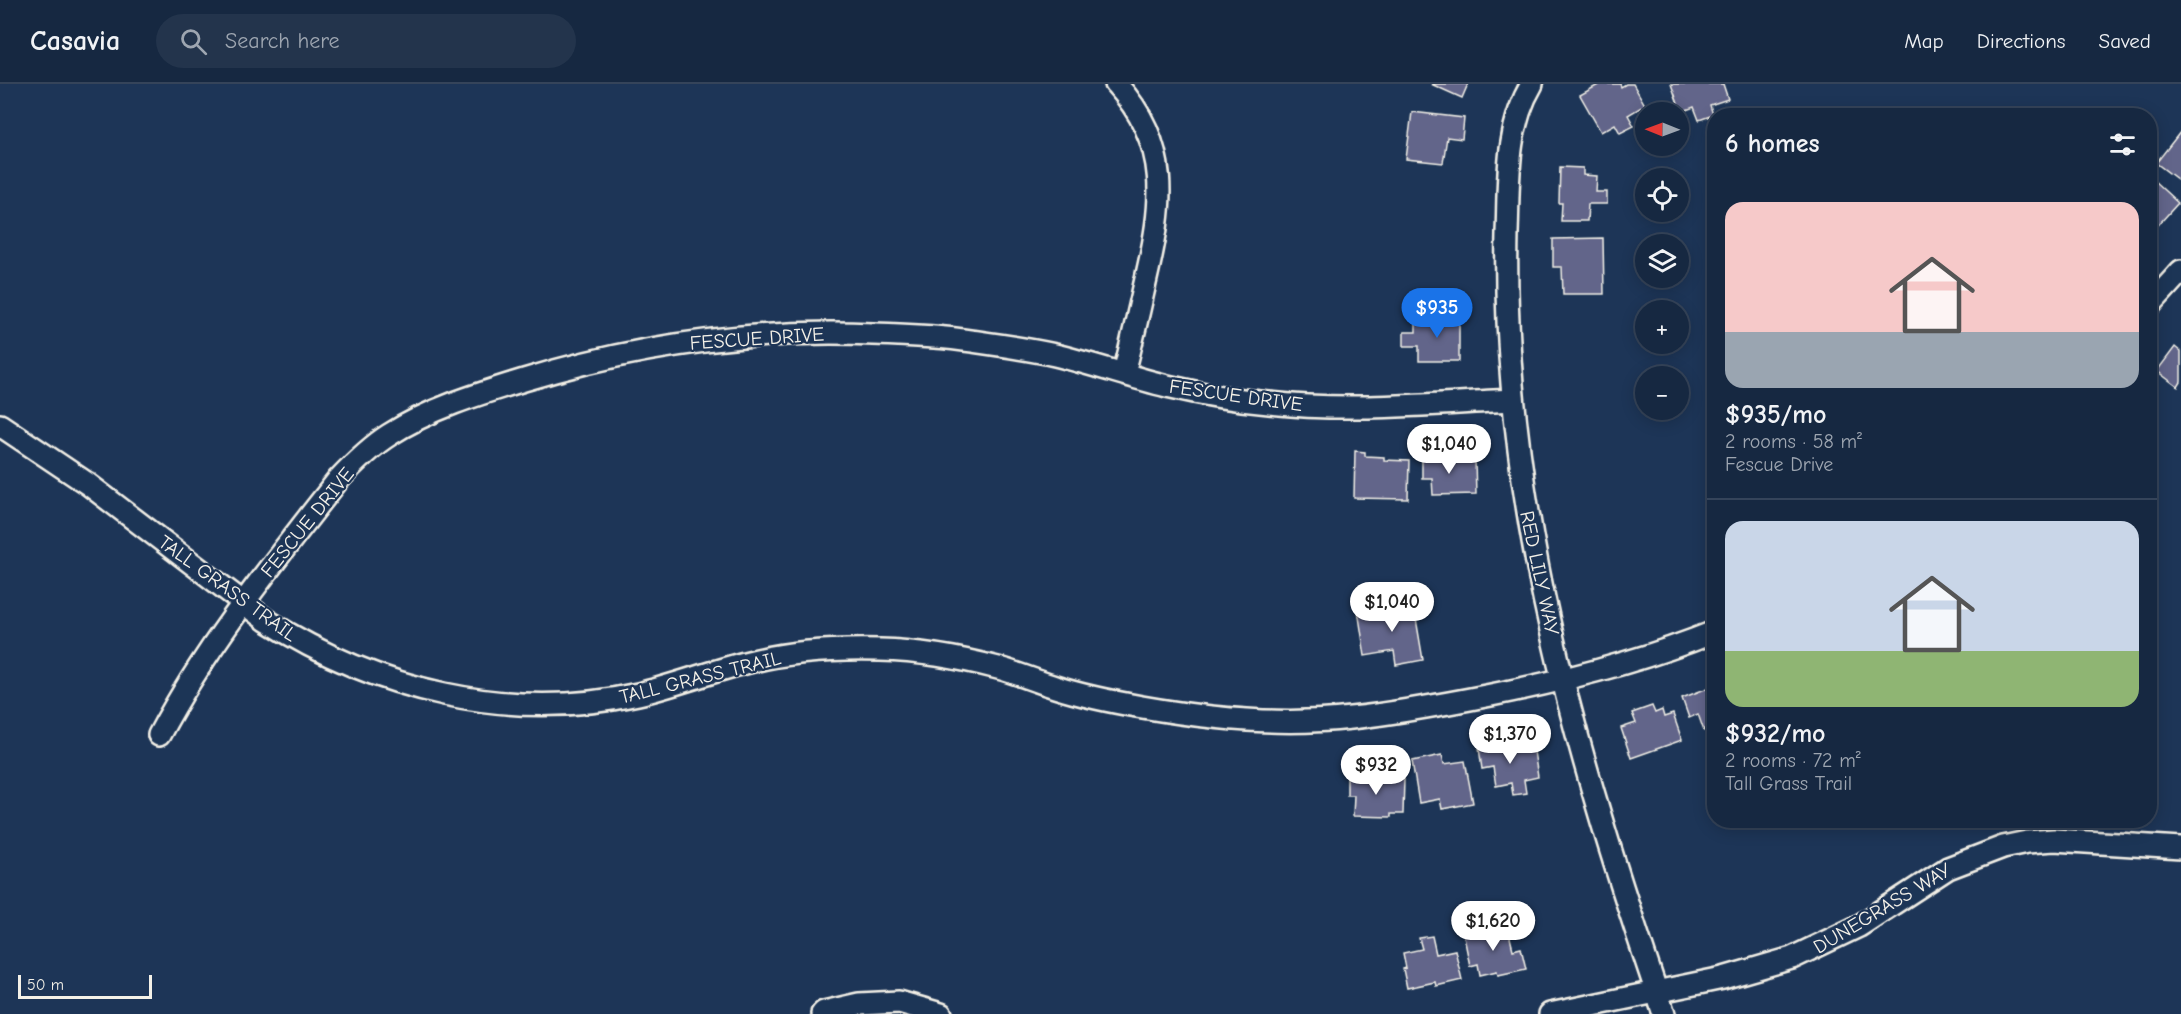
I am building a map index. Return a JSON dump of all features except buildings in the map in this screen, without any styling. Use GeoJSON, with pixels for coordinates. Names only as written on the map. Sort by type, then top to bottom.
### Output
{"type":"FeatureCollection","features":[{"type":"Feature","properties":{"kind":"street"},"geometry":{"type":"LineString","coordinates":[[1116,84],[1135,108],[1148,134],[1156,161],[1160,191],[1158,226],[1124,373]]}},
{"type":"Feature","properties":{"kind":"street","name":"RED LILY WAY"},"geometry":{"type":"LineString","coordinates":[[1532,84],[1517,117],[1510,158],[1508,291],[1513,400],[1521,469],[1533,548],[1589,780],[1608,846],[1664,1014]]}},
{"type":"Feature","properties":{"kind":"street"},"geometry":{"type":"LineString","coordinates":[[2157,297],[2181,271]]}},
{"type":"Feature","properties":{"kind":"street","name":"FESCUE DRIVE"},"geometry":{"type":"LineString","coordinates":[[159,735],[193,675],[243,602],[338,480],[371,448],[414,421],[449,406],[499,387],[558,369],[681,343],[796,333],[853,333],[966,340],[1053,355],[1195,392],[1242,400],[1306,406],[1374,408],[1513,400]]}},
{"type":"Feature","properties":{"kind":"street","name":"TALL GRASS TRAIL"},"geometry":{"type":"LineString","coordinates":[[0,425],[88,484],[288,634],[346,664],[427,690],[513,703],[570,704],[635,694],[756,660],[812,651],[891,650],[944,656],[1001,669],[1057,688],[1174,713],[1256,720],[1348,719],[1443,704],[1563,679],[1647,657],[1707,635]]}},
{"type":"Feature","properties":{"kind":"street","name":"DUNEGRASS WAY"},"geometry":{"type":"LineString","coordinates":[[1550,1014],[1764,968],[1814,950],[1859,926],[1948,867],[2003,847],[2054,840],[2181,848]]}},
{"type":"Feature","properties":{"kind":"street"},"geometry":{"type":"LineString","coordinates":[[822,1014],[860,1004],[900,1002],[941,1014]]}}]}
